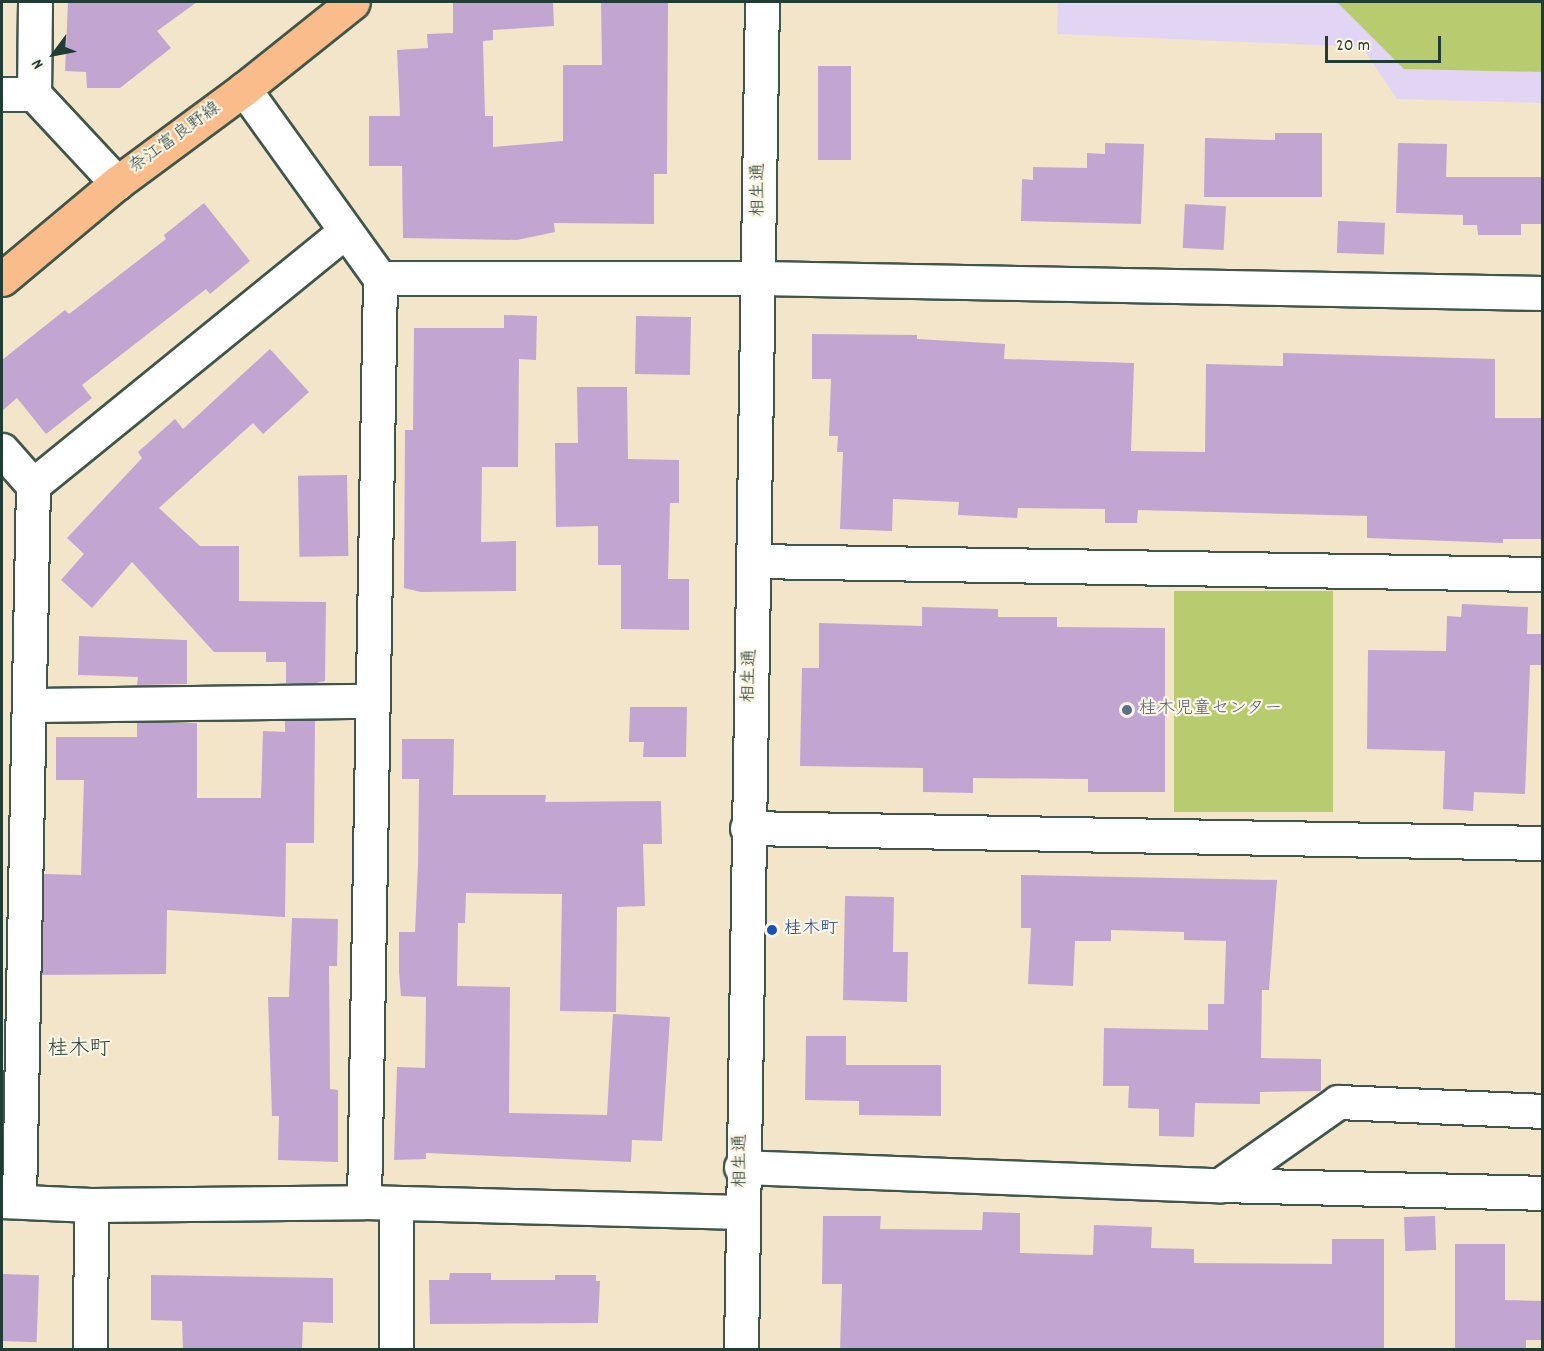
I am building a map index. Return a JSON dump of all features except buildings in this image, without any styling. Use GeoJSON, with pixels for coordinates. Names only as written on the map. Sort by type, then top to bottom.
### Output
{"type":"FeatureCollection","features":[{"type":"Feature","properties":{"kind":"main road","name":"奈江富良野線"},"geometry":{"type":"LineString","coordinates":[[2,279],[117,183],[244,89],[352,2]]}},
{"type":"Feature","properties":{"kind":"street"},"geometry":{"type":"LineString","coordinates":[[36,2],[34,94],[117,183]]}},
{"type":"Feature","properties":{"kind":"street","name":"相生通"},"geometry":{"type":"LineString","coordinates":[[741,1350],[741,1167],[760,278],[762,2]]}},
{"type":"Feature","properties":{"kind":"street"},"geometry":{"type":"LineString","coordinates":[[244,89],[380,278],[364,1202]]}},
{"type":"Feature","properties":{"kind":"street"},"geometry":{"type":"LineString","coordinates":[[2,94],[34,94]]}},
{"type":"Feature","properties":{"kind":"street"},"geometry":{"type":"LineString","coordinates":[[33,484],[345,231]]}},
{"type":"Feature","properties":{"kind":"street"},"geometry":{"type":"LineString","coordinates":[[380,278],[760,278],[1542,293]]}},
{"type":"Feature","properties":{"kind":"street"},"geometry":{"type":"LineString","coordinates":[[2,450],[33,484],[30,705],[10,1201],[91,1205],[364,1202],[742,1212]]}},
{"type":"Feature","properties":{"kind":"street"},"geometry":{"type":"LineString","coordinates":[[754,561],[1542,574]]}},
{"type":"Feature","properties":{"kind":"street"},"geometry":{"type":"LineString","coordinates":[[30,705],[373,701]]}},
{"type":"Feature","properties":{"kind":"street"},"geometry":{"type":"LineString","coordinates":[[747,828],[1542,843]]}},
{"type":"Feature","properties":{"kind":"street"},"geometry":{"type":"LineString","coordinates":[[1220,1185],[1338,1102],[1542,1111]]}},
{"type":"Feature","properties":{"kind":"street"},"geometry":{"type":"LineString","coordinates":[[741,1167],[1220,1185],[1542,1192]]}},
{"type":"Feature","properties":{"kind":"street"},"geometry":{"type":"LineString","coordinates":[[396,1204],[396,1350]]}},
{"type":"Feature","properties":{"kind":"street"},"geometry":{"type":"LineString","coordinates":[[90,1350],[91,1205]]}},
{"type":"Feature","properties":{"kind":"shaded area"},"geometry":{"type":"Polygon","coordinates":[[[1058,2],[1542,2],[1542,103],[1397,99],[1362,47],[1057,34],[1058,2]]]}},
{"type":"Feature","properties":{"kind":"green space"},"geometry":{"type":"Polygon","coordinates":[[[1337,2],[1542,2],[1542,72],[1404,69],[1337,2]]]}},
{"type":"Feature","properties":{"kind":"green space"},"geometry":{"type":"Polygon","coordinates":[[[1174,591],[1333,591],[1333,812],[1174,812],[1174,591]]]}},
{"type":"Feature","properties":{"kind":"place","name":"桂木児童センター"},"geometry":{"type":"Point","coordinates":[1127,710]}},
{"type":"Feature","properties":{"kind":"place","name":"桂木町"},"geometry":{"type":"Point","coordinates":[772,930]}},
{"type":"Feature","properties":{"kind":"district","name":"桂木町"},"geometry":{"type":"Point","coordinates":[79,1050]}}]}
